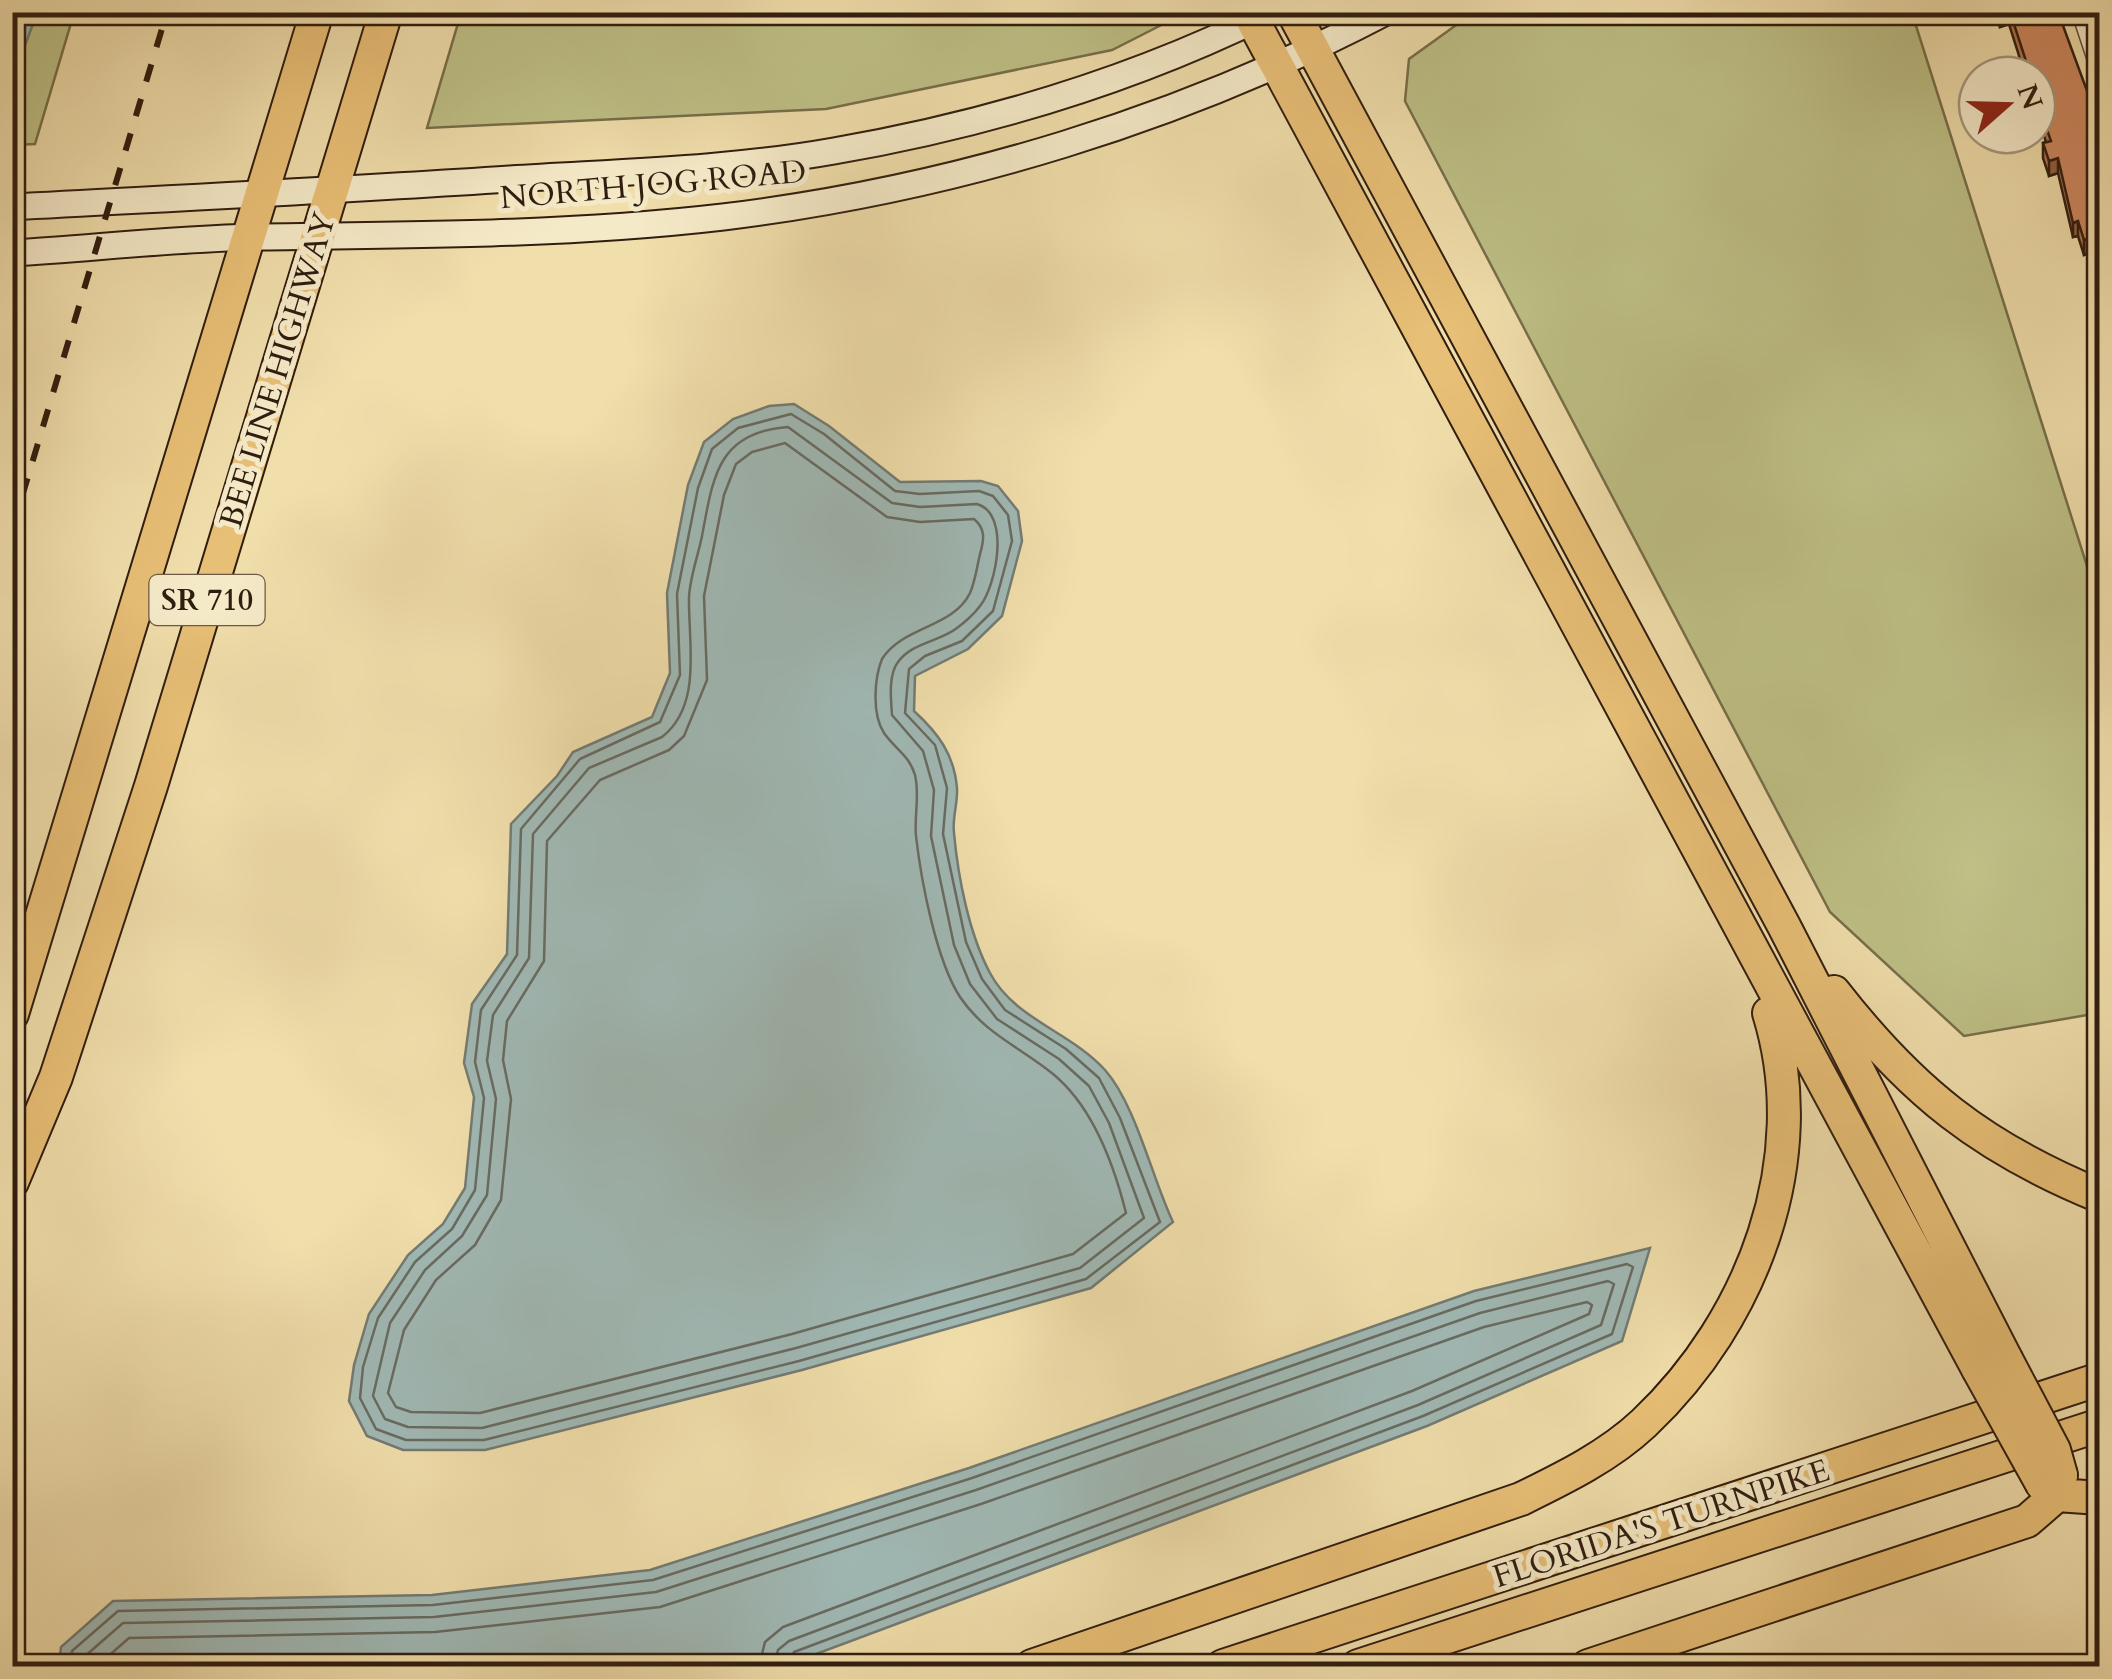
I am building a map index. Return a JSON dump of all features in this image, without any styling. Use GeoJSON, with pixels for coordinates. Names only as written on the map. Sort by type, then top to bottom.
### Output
{"type":"FeatureCollection","features":[{"type":"Feature","properties":{"kind":"highway","name":"BEE LINE HIGHWAY"},"geometry":{"type":"LineString","coordinates":[[12,1014],[317,12]]}},
{"type":"Feature","properties":{"kind":"highway","name":"BEE LINE HIGHWAY"},"geometry":{"type":"LineString","coordinates":[[12,1182],[56,1076],[146,804],[386,12]]}},
{"type":"Feature","properties":{"kind":"highway"},"geometry":{"type":"LineString","coordinates":[[1293,12],[1784,926],[1992,1364]]}},
{"type":"Feature","properties":{"kind":"highway"},"geometry":{"type":"LineString","coordinates":[[1262,17],[1275,65],[1750,951],[1992,1364],[2054,1450],[2053,1484],[2027,1521],[1588,1666]]}},
{"type":"Feature","properties":{"kind":"highway"},"geometry":{"type":"LineString","coordinates":[[1784,926],[1884,1056],[1933,1101],[2000,1148],[2100,1196]]}},
{"type":"Feature","properties":{"kind":"highway"},"geometry":{"type":"LineString","coordinates":[[1032,1666],[1522,1499],[1582,1469],[1642,1424],[1694,1370],[1734,1308],[1761,1246],[1780,1170],[1784,1114],[1780,1049],[1750,951]]}},
{"type":"Feature","properties":{"kind":"highway","name":"FLORIDA'S TURNPIKE"},"geometry":{"type":"LineString","coordinates":[[1224,1666],[2100,1379]]}},
{"type":"Feature","properties":{"kind":"highway","name":"FLORIDA'S TURNPIKE"},"geometry":{"type":"LineString","coordinates":[[1358,1666],[2100,1425]]}},
{"type":"Feature","properties":{"kind":"highway"},"geometry":{"type":"LineString","coordinates":[[2053,1484],[2100,1498]]}},
{"type":"Feature","properties":{"kind":"main road","name":"NORTH JOG ROAD"},"geometry":{"type":"LineString","coordinates":[[12,253],[720,217],[837,200],[979,170],[1061,146],[1275,65],[1386,12]]}},
{"type":"Feature","properties":{"kind":"main road","name":"NORTH JOG ROAD"},"geometry":{"type":"LineString","coordinates":[[12,207],[262,196],[718,165],[832,152],[966,124],[1047,100],[1262,17]]}},
{"type":"Feature","properties":{"kind":"street"},"geometry":{"type":"LineString","coordinates":[[2081,12],[2100,69]]}},
{"type":"Feature","properties":{"kind":"green space"},"geometry":{"type":"Polygon","coordinates":[[[461,12],[1185,13],[1112,50],[826,109],[427,128],[461,12]]]}},
{"type":"Feature","properties":{"kind":"green space"},"geometry":{"type":"Polygon","coordinates":[[[12,13],[74,13],[35,144],[13,145],[12,13]]]}},
{"type":"Feature","properties":{"kind":"green space"},"geometry":{"type":"Polygon","coordinates":[[[1473,13],[1912,13],[2099,604],[2099,1013],[1964,1036],[1830,912],[1405,101],[1409,59],[1473,13]]]}},
{"type":"Feature","properties":{"kind":"water"},"geometry":{"type":"Polygon","coordinates":[[[12,13],[37,13],[13,78],[12,13]]]}},
{"type":"Feature","properties":{"kind":"water"},"geometry":{"type":"Polygon","coordinates":[[[794,404],[829,426],[900,482],[981,481],[998,486],[1018,511],[1022,541],[1002,616],[968,649],[915,676],[914,711],[937,736],[952,765],[957,788],[954,833],[962,886],[970,923],[990,973],[1013,1002],[1105,1070],[1135,1122],[1173,1222],[1091,1288],[802,1370],[485,1450],[403,1450],[367,1436],[349,1401],[354,1365],[369,1314],[408,1255],[443,1224],[465,1188],[474,1097],[464,1063],[472,1004],[507,954],[511,824],[557,776],[573,752],[652,717],[670,673],[667,593],[688,485],[704,442],[733,419],[769,406],[794,404]]]}},
{"type":"Feature","properties":{"kind":"water"},"geometry":{"type":"Polygon","coordinates":[[[1650,1248],[1622,1341],[1427,1426],[784,1666],[59,1666],[61,1647],[113,1601],[432,1595],[650,1570],[969,1468],[1474,1291],[1650,1248]]]}},
{"type":"Feature","properties":{"kind":"building"},"geometry":{"type":"Polygon","coordinates":[[[2010,12],[2058,12],[2097,118],[2092,119],[2100,141],[2100,258],[2093,237],[2084,240],[2078,221],[2073,223],[2058,158],[2049,161],[2047,155],[2057,155],[2057,55],[2024,55],[2010,12]]]}},
{"type":"Feature","properties":{"kind":"railway"},"geometry":{"type":"LineString","coordinates":[[12,530],[167,12]]}}]}
